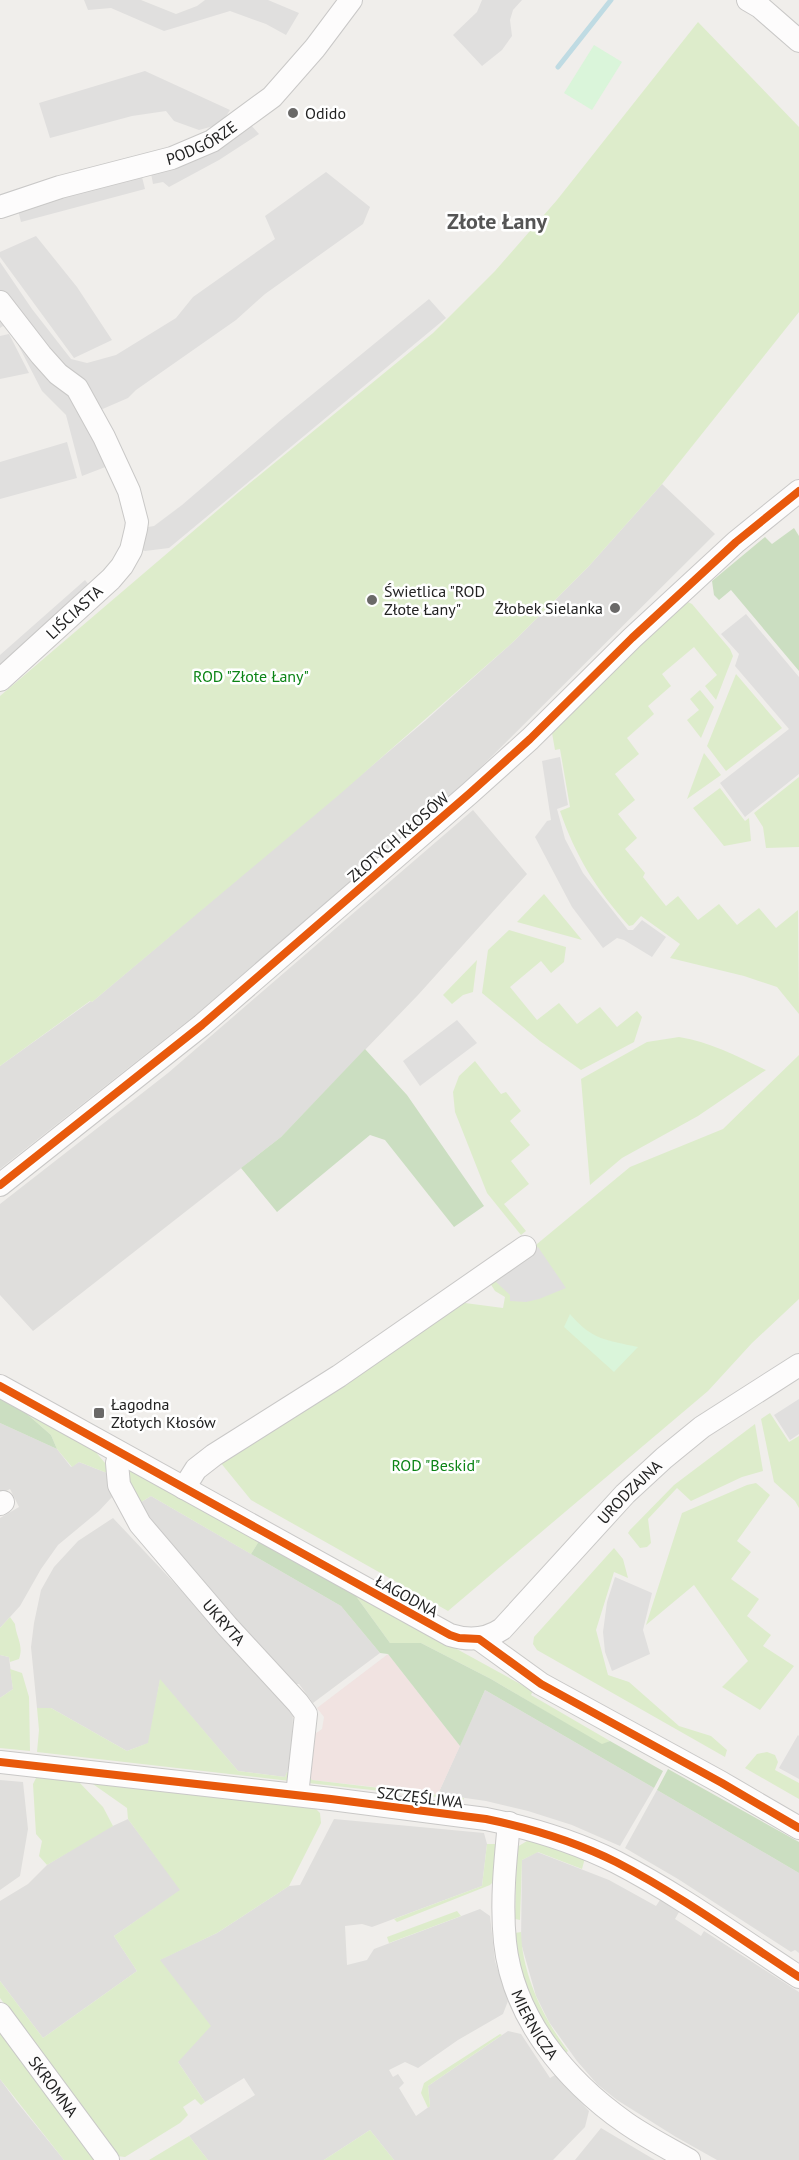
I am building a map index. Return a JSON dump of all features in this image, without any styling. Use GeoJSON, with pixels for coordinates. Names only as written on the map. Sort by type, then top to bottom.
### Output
{"type":"FeatureCollection","features":[{"type":"Feature","properties":{"kind":"street","name":"PODGÓRZE"},"geometry":{"type":"LineString","coordinates":[[0,207],[60,187],[181,155],[212,141],[272,97],[315,48],[351,0]]}},
{"type":"Feature","properties":{"kind":"street"},"geometry":{"type":"LineString","coordinates":[[748,0],[760,7],[799,41]]}},
{"type":"Feature","properties":{"kind":"street","name":"LIŚCIASTA"},"geometry":{"type":"LineString","coordinates":[[0,302],[58,374],[77,388],[129,491],[137,522],[131,550],[111,579],[0,680]]}},
{"type":"Feature","properties":{"kind":"street","name":"ZŁOTYCH KŁOSÓW"},"geometry":{"type":"LineString","coordinates":[[0,1185],[202,1025],[530,739],[632,638],[718,558],[799,491]]}},
{"type":"Feature","properties":{"kind":"street"},"geometry":{"type":"LineString","coordinates":[[184,1488],[196,1469],[204,1462],[339,1376],[525,1247]]}},
{"type":"Feature","properties":{"kind":"street","name":"URODZAJNA"},"geometry":{"type":"LineString","coordinates":[[479,1639],[487,1638],[502,1629],[625,1494],[664,1458],[702,1427],[799,1365]]}},
{"type":"Feature","properties":{"kind":"street","name":"ŁAGODNA"},"geometry":{"type":"LineString","coordinates":[[0,1386],[450,1635],[479,1639],[541,1684],[799,1828]]}},
{"type":"Feature","properties":{"kind":"street","name":"UKRYTA"},"geometry":{"type":"LineString","coordinates":[[120,1453],[117,1463],[119,1485],[140,1524],[306,1714],[297,1795]]}},
{"type":"Feature","properties":{"kind":"street","name":"SZCZĘŚLIWA"},"geometry":{"type":"LineString","coordinates":[[0,1762],[297,1795],[509,1823],[583,1848],[615,1862],[799,1977]]}},
{"type":"Feature","properties":{"kind":"street","name":"MIERNICZA"},"geometry":{"type":"LineString","coordinates":[[509,1823],[504,1873],[505,1943],[517,1991],[526,2013],[538,2035],[556,2059],[592,2095],[627,2123],[689,2160]]}},
{"type":"Feature","properties":{"kind":"street","name":"SKROMNA"},"geometry":{"type":"LineString","coordinates":[[0,2013],[108,2160]]}},
{"type":"Feature","properties":{"kind":"shaded area"},"geometry":{"type":"Polygon","coordinates":[[[84,0],[141,0],[176,14],[197,6],[205,0],[268,0],[299,13],[286,35],[266,24],[230,11],[164,31],[111,8],[88,10],[84,0]]]}},
{"type":"Feature","properties":{"kind":"shaded area"},"geometry":{"type":"Polygon","coordinates":[[[482,0],[522,0],[513,10],[510,20],[512,36],[502,50],[482,66],[453,35],[477,12],[482,0]]]}},
{"type":"Feature","properties":{"kind":"shaded area"},"geometry":{"type":"Polygon","coordinates":[[[145,71],[230,110],[221,124],[199,130],[174,121],[166,111],[132,116],[50,138],[39,103],[145,71]]]}},
{"type":"Feature","properties":{"kind":"shaded area"},"geometry":{"type":"Polygon","coordinates":[[[251,125],[259,134],[219,160],[169,187],[163,182],[153,184],[151,173],[251,125]]]}},
{"type":"Feature","properties":{"kind":"shaded area"},"geometry":{"type":"Polygon","coordinates":[[[326,172],[370,207],[363,224],[265,294],[236,320],[136,390],[128,398],[98,411],[121,461],[82,476],[66,415],[42,391],[12,333],[3,326],[0,328],[0,262],[32,309],[71,359],[87,363],[116,355],[176,318],[193,297],[275,239],[265,216],[326,172]]]}},
{"type":"Feature","properties":{"kind":"shaded area"},"geometry":{"type":"Polygon","coordinates":[[[141,173],[145,189],[21,222],[17,206],[141,173]]]}},
{"type":"Feature","properties":{"kind":"shaded area"},"geometry":{"type":"Polygon","coordinates":[[[36,236],[77,287],[112,340],[74,358],[0,257],[0,252],[36,236]]]}},
{"type":"Feature","properties":{"kind":"shaded area"},"geometry":{"type":"Polygon","coordinates":[[[429,299],[446,318],[169,548],[145,551],[132,547],[136,529],[154,526],[182,505],[281,420],[429,299]]]}},
{"type":"Feature","properties":{"kind":"shaded area"},"geometry":{"type":"Polygon","coordinates":[[[9,334],[29,373],[0,379],[0,336],[9,334]]]}},
{"type":"Feature","properties":{"kind":"shaded area"},"geometry":{"type":"Polygon","coordinates":[[[67,442],[77,478],[0,499],[0,462],[67,442]]]}},
{"type":"Feature","properties":{"kind":"shaded area"},"geometry":{"type":"Polygon","coordinates":[[[662,484],[715,534],[459,789],[199,1012],[0,1169],[0,1066],[92,1002],[425,721],[513,642],[589,566],[662,484]]]}},
{"type":"Feature","properties":{"kind":"shaded area"},"geometry":{"type":"Polygon","coordinates":[[[85,580],[92,589],[0,673],[0,655],[85,580]]]}},
{"type":"Feature","properties":{"kind":"shaded area"},"geometry":{"type":"Polygon","coordinates":[[[746,614],[799,677],[799,774],[745,817],[720,783],[789,729],[735,666],[739,654],[721,634],[746,614]]]}},
{"type":"Feature","properties":{"kind":"shaded area"},"geometry":{"type":"Polygon","coordinates":[[[560,757],[568,805],[557,809],[565,839],[583,873],[628,930],[633,930],[642,920],[666,937],[652,957],[617,938],[603,948],[572,907],[535,837],[547,821],[551,820],[542,761],[560,757]]]}},
{"type":"Feature","properties":{"kind":"shaded area"},"geometry":{"type":"Polygon","coordinates":[[[473,810],[527,874],[418,995],[281,1137],[33,1331],[0,1295],[0,1204],[168,1073],[473,810]]]}},
{"type":"Feature","properties":{"kind":"shaded area"},"geometry":{"type":"Polygon","coordinates":[[[457,1020],[477,1043],[420,1086],[403,1061],[457,1020]]]}},
{"type":"Feature","properties":{"kind":"shaded area"},"geometry":{"type":"Polygon","coordinates":[[[538,1247],[566,1288],[539,1299],[526,1302],[510,1301],[510,1295],[496,1282],[538,1247]]]}},
{"type":"Feature","properties":{"kind":"shaded area"},"geometry":{"type":"Polygon","coordinates":[[[799,1399],[799,1434],[790,1440],[774,1415],[799,1399]]]}},
{"type":"Feature","properties":{"kind":"shaded area"},"geometry":{"type":"Polygon","coordinates":[[[0,1423],[57,1449],[71,1467],[79,1462],[107,1473],[112,1497],[99,1511],[58,1545],[20,1606],[0,1628],[0,1518],[19,1507],[10,1489],[0,1494],[0,1423]]]}},
{"type":"Feature","properties":{"kind":"shaded area"},"geometry":{"type":"Polygon","coordinates":[[[151,1496],[341,1606],[380,1653],[313,1703],[299,1684],[295,1684],[207,1592],[138,1504],[151,1496]]]}},
{"type":"Feature","properties":{"kind":"shaded area"},"geometry":{"type":"Polygon","coordinates":[[[113,1518],[293,1709],[292,1761],[285,1777],[238,1771],[160,1680],[149,1743],[127,1751],[51,1708],[37,1708],[31,1647],[41,1590],[54,1567],[78,1541],[113,1518]]]}},
{"type":"Feature","properties":{"kind":"shaded area"},"geometry":{"type":"Polygon","coordinates":[[[615,1577],[652,1593],[643,1630],[650,1654],[612,1671],[605,1652],[603,1632],[607,1602],[615,1577]]]}},
{"type":"Feature","properties":{"kind":"shaded area"},"geometry":{"type":"Polygon","coordinates":[[[388,1654],[460,1746],[438,1794],[312,1780],[305,1770],[309,1738],[322,1729],[324,1717],[317,1708],[388,1654]]]}},
{"type":"Feature","properties":{"kind":"shaded area"},"geometry":{"type":"Polygon","coordinates":[[[0,1655],[9,1657],[13,1689],[0,1698],[0,1655]]]}},
{"type":"Feature","properties":{"kind":"shaded area"},"geometry":{"type":"Polygon","coordinates":[[[485,1690],[654,1788],[620,1846],[572,1825],[528,1811],[486,1801],[438,1794],[485,1690]]]}},
{"type":"Feature","properties":{"kind":"shaded area"},"geometry":{"type":"Polygon","coordinates":[[[799,1736],[799,1779],[779,1768],[799,1736]]]}},
{"type":"Feature","properties":{"kind":"shaded area"},"geometry":{"type":"Polygon","coordinates":[[[0,1780],[23,1782],[28,1829],[20,1876],[0,1890],[0,1780]]]}},
{"type":"Feature","properties":{"kind":"shaded area"},"geometry":{"type":"Polygon","coordinates":[[[657,1790],[799,1873],[799,1953],[795,1950],[791,1952],[678,1879],[625,1848],[657,1790]]]}},
{"type":"Feature","properties":{"kind":"shaded area"},"geometry":{"type":"Polygon","coordinates":[[[128,1819],[181,1890],[114,1936],[137,1971],[43,2038],[0,1981],[0,1901],[28,1884],[47,1865],[104,1830],[128,1819]]]}},
{"type":"Feature","properties":{"kind":"shaded area"},"geometry":{"type":"Polygon","coordinates":[[[334,1819],[484,1833],[487,1844],[482,1886],[372,1927],[362,1924],[345,1926],[347,1965],[367,1960],[374,1949],[480,1909],[490,1916],[495,1961],[508,2001],[503,2014],[458,2040],[418,2068],[405,2062],[389,2070],[393,2077],[398,2074],[404,2083],[399,2088],[416,2116],[430,2106],[428,2086],[508,2031],[521,2034],[550,2078],[555,2075],[589,2111],[585,2127],[553,2160],[394,2160],[370,2130],[324,2160],[208,2160],[189,2136],[255,2095],[244,2078],[205,2102],[178,2062],[159,1960],[217,1933],[289,1886],[300,1885],[334,1819]]]}},
{"type":"Feature","properties":{"kind":"shaded area"},"geometry":{"type":"Polygon","coordinates":[[[537,1852],[609,1880],[656,1906],[660,1900],[679,1912],[675,1919],[701,1936],[704,1931],[799,1992],[799,2160],[717,2160],[617,2100],[597,2084],[577,2061],[549,2022],[536,1996],[521,1943],[522,1860],[537,1852]]]}},
{"type":"Feature","properties":{"kind":"shaded area"},"geometry":{"type":"Polygon","coordinates":[[[0,2079],[16,2101],[64,2160],[0,2160],[0,2079]]]}},
{"type":"Feature","properties":{"kind":"shaded area"},"geometry":{"type":"Polygon","coordinates":[[[601,2128],[655,2160],[575,2160],[601,2128]]]}},
{"type":"Feature","properties":{"kind":"green space","name":"ROD \"Złote Łany\""},"geometry":{"type":"Polygon","coordinates":[[[698,22],[799,127],[799,312],[662,484],[589,566],[513,642],[340,794],[92,1002],[90,1001],[0,1066],[0,696],[239,492],[433,333],[495,271],[557,200],[698,22]]]}},
{"type":"Feature","properties":{"kind":"green space"},"geometry":{"type":"Polygon","coordinates":[[[594,45],[622,62],[592,110],[564,93],[594,45]]]}},
{"type":"Feature","properties":{"kind":"green space"},"geometry":{"type":"Polygon","coordinates":[[[794,528],[799,536],[799,671],[731,590],[719,600],[714,595],[712,581],[765,537],[772,544],[794,528]]]}},
{"type":"Feature","properties":{"kind":"green space"},"geometry":{"type":"Polygon","coordinates":[[[686,601],[692,604],[730,649],[733,656],[716,700],[705,686],[717,675],[694,647],[662,674],[671,686],[648,706],[654,714],[627,738],[639,754],[615,774],[635,800],[618,814],[637,838],[625,849],[645,873],[643,877],[666,906],[678,896],[698,920],[719,904],[737,925],[759,908],[776,928],[798,910],[799,1014],[777,987],[744,976],[670,958],[680,944],[641,916],[629,926],[588,872],[560,811],[570,807],[560,749],[555,750],[552,733],[676,608],[686,601]]]}},
{"type":"Feature","properties":{"kind":"green space"},"geometry":{"type":"Polygon","coordinates":[[[736,674],[782,728],[726,771],[707,746],[736,674]]]}},
{"type":"Feature","properties":{"kind":"green space"},"geometry":{"type":"Polygon","coordinates":[[[700,690],[714,707],[701,738],[687,720],[699,710],[690,699],[700,690]]]}},
{"type":"Feature","properties":{"kind":"green space"},"geometry":{"type":"Polygon","coordinates":[[[704,753],[721,775],[687,799],[704,753]]]}},
{"type":"Feature","properties":{"kind":"green space"},"geometry":{"type":"Polygon","coordinates":[[[799,777],[799,847],[766,848],[763,827],[754,813],[799,777]]]}},
{"type":"Feature","properties":{"kind":"green space"},"geometry":{"type":"Polygon","coordinates":[[[720,788],[745,821],[749,818],[751,841],[724,846],[693,808],[720,788]]]}},
{"type":"Feature","properties":{"kind":"green space"},"geometry":{"type":"Polygon","coordinates":[[[544,894],[582,940],[517,922],[544,894]]]}},
{"type":"Feature","properties":{"kind":"green space"},"geometry":{"type":"Polygon","coordinates":[[[509,930],[566,947],[564,962],[551,973],[541,961],[510,987],[537,1020],[559,1003],[577,1024],[600,1007],[617,1027],[637,1011],[642,1017],[634,1042],[581,1070],[540,1041],[482,993],[488,950],[509,930]]]}},
{"type":"Feature","properties":{"kind":"green space"},"geometry":{"type":"Polygon","coordinates":[[[477,960],[473,992],[463,995],[452,1004],[443,995],[477,960]]]}},
{"type":"Feature","properties":{"kind":"green space"},"geometry":{"type":"Polygon","coordinates":[[[679,1037],[713,1046],[766,1070],[698,1116],[622,1158],[590,1185],[581,1079],[647,1042],[679,1037]]]}},
{"type":"Feature","properties":{"kind":"green space"},"geometry":{"type":"Polygon","coordinates":[[[365,1049],[407,1095],[484,1206],[454,1227],[385,1140],[370,1135],[277,1212],[241,1168],[281,1137],[365,1049]]]}},
{"type":"Feature","properties":{"kind":"green space","name":"ROD \"Beskid\""},"geometry":{"type":"Polygon","coordinates":[[[799,1055],[799,1299],[752,1343],[708,1391],[448,1611],[251,1500],[220,1462],[465,1303],[503,1308],[505,1297],[495,1291],[490,1283],[630,1167],[723,1129],[799,1055]]]}},
{"type":"Feature","properties":{"kind":"green space"},"geometry":{"type":"Polygon","coordinates":[[[475,1061],[501,1094],[506,1092],[521,1111],[510,1121],[530,1145],[511,1161],[529,1184],[504,1204],[526,1231],[521,1235],[487,1193],[455,1112],[453,1092],[459,1076],[475,1061]]]}},
{"type":"Feature","properties":{"kind":"green space"},"geometry":{"type":"Polygon","coordinates":[[[570,1314],[585,1329],[600,1338],[638,1347],[614,1372],[564,1327],[570,1314]]]}},
{"type":"Feature","properties":{"kind":"green space"},"geometry":{"type":"Polygon","coordinates":[[[0,1397],[19,1407],[51,1435],[57,1449],[0,1423],[0,1397]]]}},
{"type":"Feature","properties":{"kind":"green space"},"geometry":{"type":"Polygon","coordinates":[[[19,1407],[94,1450],[105,1463],[107,1473],[79,1462],[72,1467],[57,1449],[51,1435],[19,1407]]]}},
{"type":"Feature","properties":{"kind":"green space"},"geometry":{"type":"Polygon","coordinates":[[[770,1413],[789,1442],[799,1436],[799,1508],[795,1501],[774,1482],[761,1419],[770,1413]]]}},
{"type":"Feature","properties":{"kind":"green space"},"geometry":{"type":"Polygon","coordinates":[[[755,1424],[763,1471],[742,1477],[691,1501],[677,1488],[648,1519],[651,1543],[647,1547],[640,1548],[628,1533],[630,1530],[674,1485],[755,1424]]]}},
{"type":"Feature","properties":{"kind":"green space"},"geometry":{"type":"Polygon","coordinates":[[[131,1471],[259,1541],[251,1554],[151,1496],[138,1504],[139,1511],[127,1473],[131,1471]]]}},
{"type":"Feature","properties":{"kind":"green space"},"geometry":{"type":"Polygon","coordinates":[[[756,1483],[770,1495],[737,1541],[751,1552],[731,1579],[759,1599],[747,1616],[771,1635],[763,1646],[794,1666],[760,1710],[722,1687],[748,1661],[694,1585],[646,1625],[682,1513],[756,1483]]]}},
{"type":"Feature","properties":{"kind":"green space"},"geometry":{"type":"Polygon","coordinates":[[[259,1541],[353,1592],[390,1643],[421,1643],[491,1679],[602,1744],[610,1741],[663,1771],[654,1788],[485,1690],[460,1746],[388,1654],[380,1653],[341,1606],[251,1554],[259,1541]]]}},
{"type":"Feature","properties":{"kind":"green space"},"geometry":{"type":"Polygon","coordinates":[[[614,1548],[623,1559],[628,1578],[614,1572],[596,1630],[608,1675],[629,1682],[679,1726],[711,1736],[727,1750],[725,1757],[537,1650],[533,1644],[534,1637],[614,1548]]]}},
{"type":"Feature","properties":{"kind":"green space"},"geometry":{"type":"Polygon","coordinates":[[[353,1592],[533,1691],[531,1695],[610,1741],[602,1745],[491,1679],[421,1643],[390,1643],[353,1592]]]}},
{"type":"Feature","properties":{"kind":"green space"},"geometry":{"type":"Polygon","coordinates":[[[10,1617],[15,1624],[21,1649],[19,1659],[10,1662],[9,1657],[0,1655],[0,1628],[10,1617]]]}},
{"type":"Feature","properties":{"kind":"green space"},"geometry":{"type":"Polygon","coordinates":[[[10,1669],[22,1673],[29,1697],[30,1751],[0,1748],[0,1698],[13,1689],[10,1669]]]}},
{"type":"Feature","properties":{"kind":"green space"},"geometry":{"type":"Polygon","coordinates":[[[160,1679],[238,1771],[285,1777],[287,1772],[293,1776],[290,1781],[37,1752],[39,1730],[37,1708],[51,1708],[127,1751],[148,1743],[160,1679]]]}},
{"type":"Feature","properties":{"kind":"green space"},"geometry":{"type":"Polygon","coordinates":[[[767,1752],[775,1755],[778,1762],[775,1770],[799,1783],[799,1799],[745,1768],[757,1754],[767,1752]]]}},
{"type":"Feature","properties":{"kind":"green space"},"geometry":{"type":"Polygon","coordinates":[[[668,1769],[799,1842],[799,1873],[657,1790],[668,1769]]]}},
{"type":"Feature","properties":{"kind":"green space"},"geometry":{"type":"Polygon","coordinates":[[[305,1770],[312,1780],[464,1798],[463,1800],[308,1783],[305,1770]]]}},
{"type":"Feature","properties":{"kind":"green space"},"geometry":{"type":"Polygon","coordinates":[[[37,1776],[77,1780],[103,1807],[113,1826],[47,1865],[39,1856],[42,1841],[36,1834],[33,1784],[37,1776]]]}},
{"type":"Feature","properties":{"kind":"green space"},"geometry":{"type":"Polygon","coordinates":[[[90,1782],[315,1808],[320,1813],[321,1823],[289,1886],[217,1933],[160,1960],[211,2026],[178,2062],[205,2102],[201,2105],[195,2099],[183,2107],[188,2115],[180,2123],[125,2157],[117,2156],[0,1998],[0,1981],[43,2038],[137,1971],[114,1936],[180,1890],[128,1819],[127,1808],[90,1782]]]}},
{"type":"Feature","properties":{"kind":"green space"},"geometry":{"type":"Polygon","coordinates":[[[528,1839],[585,1858],[582,1869],[538,1852],[522,1860],[520,1920],[515,1919],[517,1847],[528,1839]]]}},
{"type":"Feature","properties":{"kind":"green space"},"geometry":{"type":"Polygon","coordinates":[[[487,1844],[497,1844],[494,1881],[490,1885],[397,1922],[394,1919],[482,1886],[487,1844]]]}},
{"type":"Feature","properties":{"kind":"green space"},"geometry":{"type":"Polygon","coordinates":[[[457,1911],[461,1916],[389,1943],[387,1937],[457,1911]]]}},
{"type":"Feature","properties":{"kind":"green space"},"geometry":{"type":"Polygon","coordinates":[[[521,1932],[525,1964],[535,1995],[550,2024],[568,2051],[565,2054],[537,2012],[525,1982],[515,1933],[521,1932]]]}},
{"type":"Feature","properties":{"kind":"green space"},"geometry":{"type":"Polygon","coordinates":[[[0,2030],[97,2160],[64,2160],[0,2079],[0,2030]]]}},
{"type":"Feature","properties":{"kind":"green space"},"geometry":{"type":"Polygon","coordinates":[[[500,2034],[502,2035],[428,2086],[430,2106],[428,2108],[421,2093],[424,2083],[500,2034]]]}},
{"type":"Feature","properties":{"kind":"green space"},"geometry":{"type":"Polygon","coordinates":[[[370,2130],[394,2160],[324,2160],[370,2130]]]}},
{"type":"Feature","properties":{"kind":"green space"},"geometry":{"type":"Polygon","coordinates":[[[189,2136],[208,2160],[149,2160],[189,2136]]]}},
{"type":"Feature","properties":{"kind":"waterway"},"geometry":{"type":"LineString","coordinates":[[558,67],[611,0]]}},
{"type":"Feature","properties":{"kind":"cycle path"},"geometry":{"type":"LineString","coordinates":[[0,1185],[202,1025],[470,793],[530,739],[632,638],[736,542],[799,491]]}},
{"type":"Feature","properties":{"kind":"cycle path"},"geometry":{"type":"LineString","coordinates":[[0,1386],[450,1635],[479,1639],[541,1684],[799,1828]]}},
{"type":"Feature","properties":{"kind":"cycle path"},"geometry":{"type":"LineString","coordinates":[[0,1762],[331,1799],[486,1819],[519,1827],[569,1842],[616,1862],[686,1903],[799,1977]]}},
{"type":"Feature","properties":{"kind":"place","name":"Odido"},"geometry":{"type":"Point","coordinates":[293,113]}},
{"type":"Feature","properties":{"kind":"place","name":"Świetlica \"ROD Złote Łany\""},"geometry":{"type":"Point","coordinates":[372,600]}},
{"type":"Feature","properties":{"kind":"place","name":"Żłobek Sielanka"},"geometry":{"type":"Point","coordinates":[615,608]}},
{"type":"Feature","properties":{"kind":"place","name":"Łagodna Złotych Kłosów"},"geometry":{"type":"Point","coordinates":[99,1413]}},
{"type":"Feature","properties":{"kind":"district","name":"Złote Łany"},"geometry":{"type":"Point","coordinates":[497,221]}}]}
